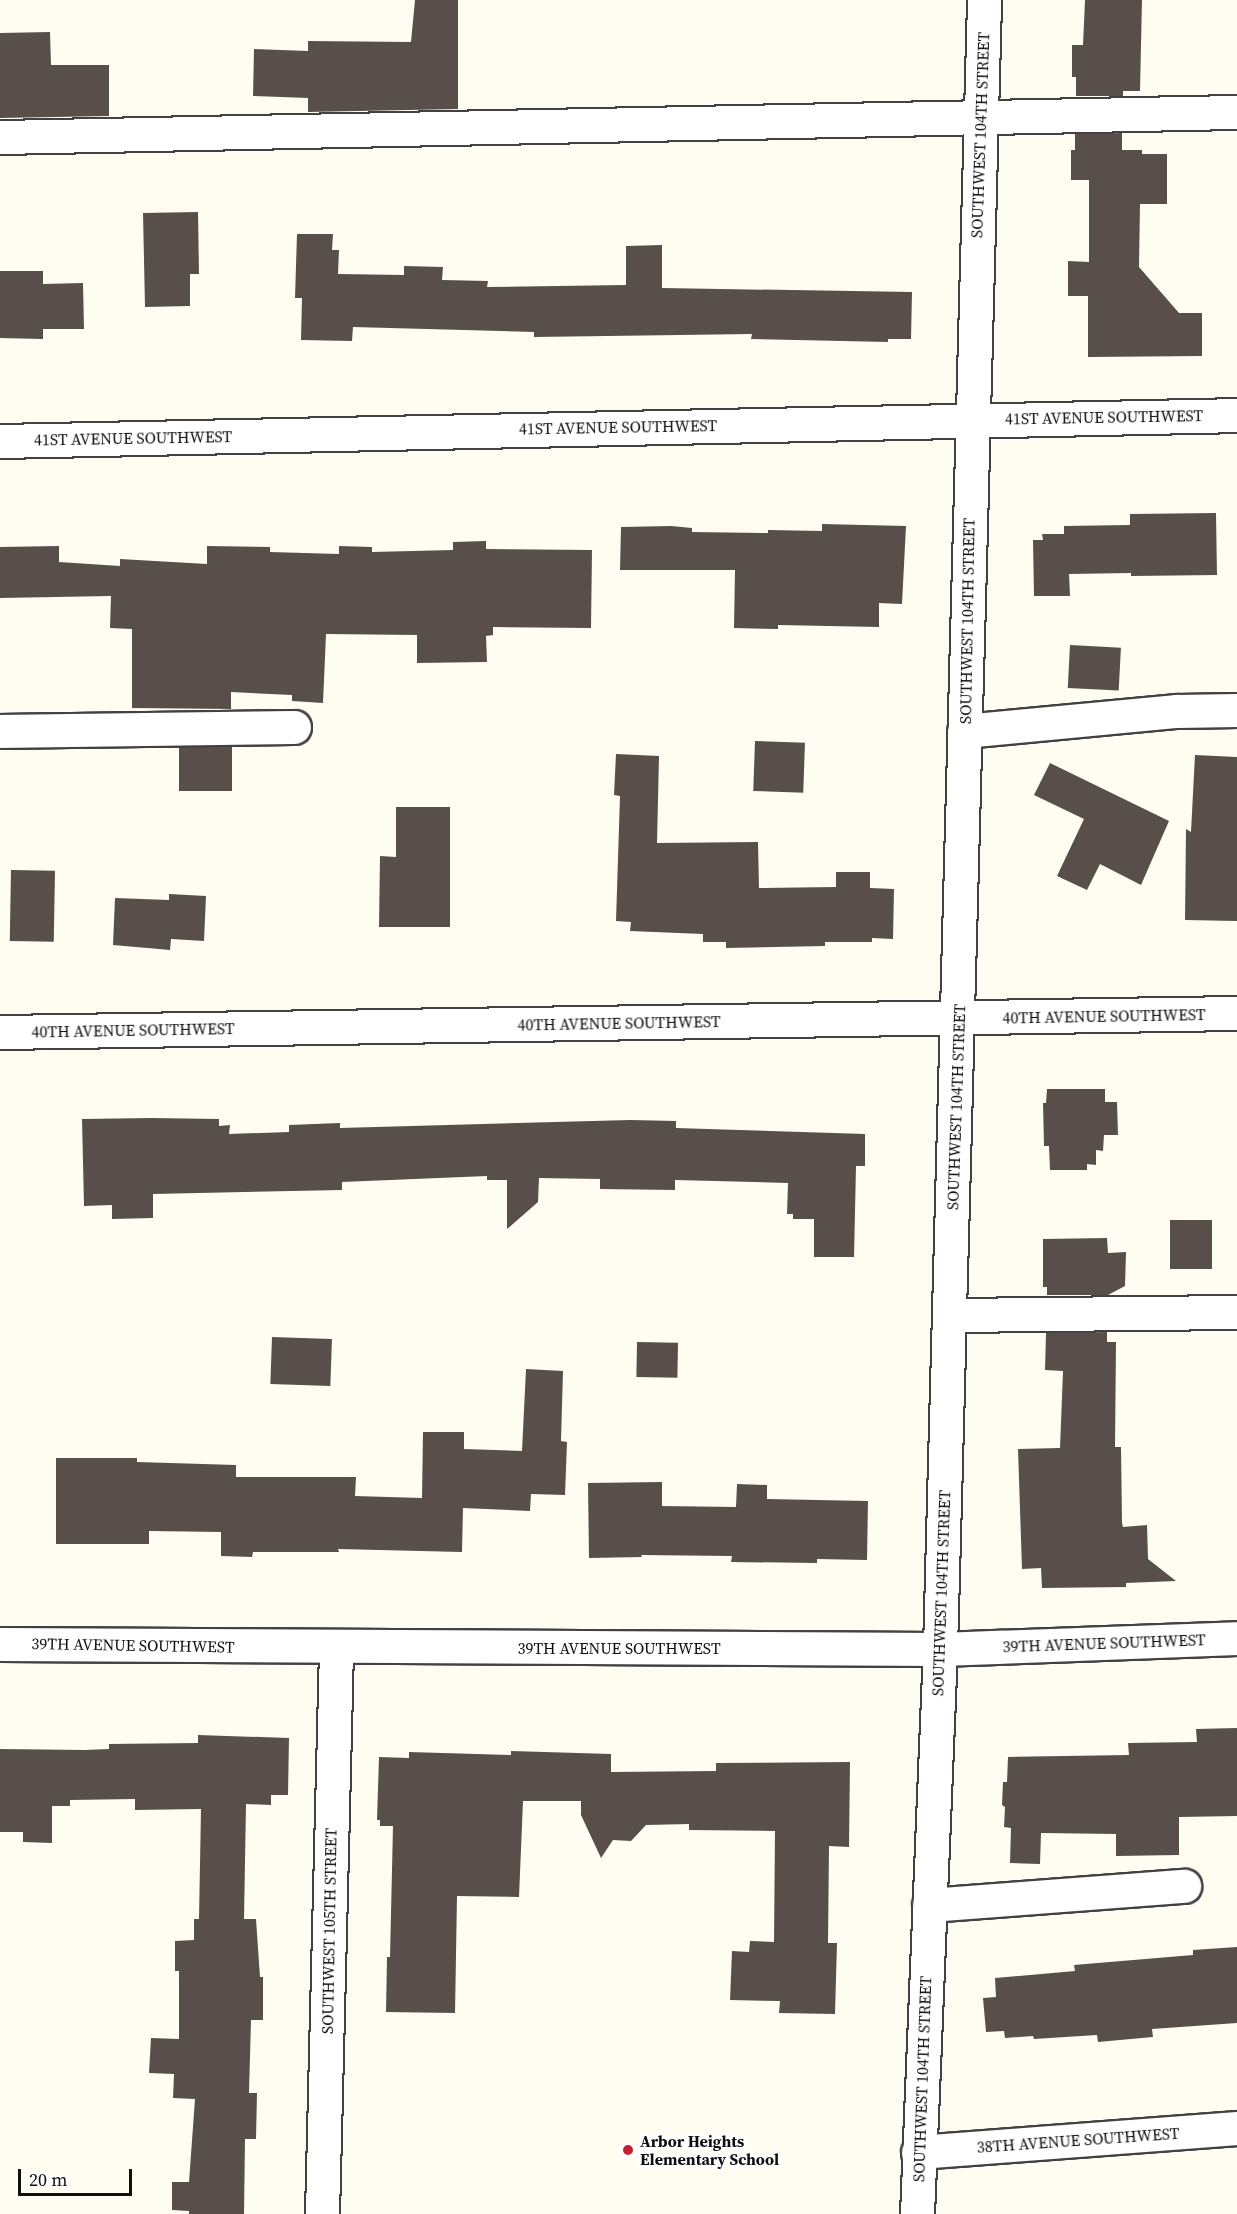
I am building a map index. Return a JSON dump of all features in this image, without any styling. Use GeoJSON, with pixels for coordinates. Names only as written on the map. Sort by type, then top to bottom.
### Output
{"type":"FeatureCollection","features":[{"type":"Feature","properties":{"kind":"street","name":"SOUTHWEST 104TH STREET"},"geometry":{"type":"LineString","coordinates":[[917,2214],[940,1649],[958,1018],[971,419],[984,0]]}},
{"type":"Feature","properties":{"kind":"street"},"geometry":{"type":"LineString","coordinates":[[0,137],[981,119],[1237,112]]}},
{"type":"Feature","properties":{"kind":"street","name":"41ST AVENUE SOUTHWEST"},"geometry":{"type":"LineString","coordinates":[[0,441],[1237,415]]}},
{"type":"Feature","properties":{"kind":"street"},"geometry":{"type":"LineString","coordinates":[[964,731],[1177,711],[1237,710]]}},
{"type":"Feature","properties":{"kind":"street"},"geometry":{"type":"LineString","coordinates":[[0,731],[294,727]]}},
{"type":"Feature","properties":{"kind":"street","name":"40TH AVENUE SOUTHWEST"},"geometry":{"type":"LineString","coordinates":[[0,1032],[1237,1013]]}},
{"type":"Feature","properties":{"kind":"street"},"geometry":{"type":"LineString","coordinates":[[950,1315],[1237,1312]]}},
{"type":"Feature","properties":{"kind":"street","name":"39TH AVENUE SOUTHWEST"},"geometry":{"type":"LineString","coordinates":[[0,1644],[336,1648],[940,1649],[1237,1638]]}},
{"type":"Feature","properties":{"kind":"street","name":"SOUTHWEST 105TH STREET"},"geometry":{"type":"LineString","coordinates":[[322,2214],[336,1648]]}},
{"type":"Feature","properties":{"kind":"street"},"geometry":{"type":"LineString","coordinates":[[929,1905],[1184,1886]]}},
{"type":"Feature","properties":{"kind":"street","name":"38TH AVENUE SOUTHWEST"},"geometry":{"type":"LineString","coordinates":[[918,2152],[1237,2128]]}},
{"type":"Feature","properties":{"kind":"building"},"geometry":{"type":"Polygon","coordinates":[[[415,0],[458,0],[458,109],[308,112],[308,98],[253,96],[254,49],[308,51],[308,41],[411,42],[415,0]]]}},
{"type":"Feature","properties":{"kind":"building"},"geometry":{"type":"Polygon","coordinates":[[[1085,0],[1142,0],[1140,91],[1123,91],[1123,96],[1076,96],[1076,77],[1072,77],[1072,45],[1083,45],[1085,0]]]}},
{"type":"Feature","properties":{"kind":"building"},"geometry":{"type":"Polygon","coordinates":[[[50,32],[51,65],[109,65],[109,116],[0,118],[0,33],[50,32]]]}},
{"type":"Feature","properties":{"kind":"building"},"geometry":{"type":"Polygon","coordinates":[[[1122,133],[1122,150],[1142,150],[1142,154],[1167,154],[1167,204],[1140,204],[1139,267],[1179,313],[1202,313],[1202,356],[1088,357],[1088,296],[1068,296],[1068,261],[1089,262],[1089,180],[1071,180],[1071,150],[1075,150],[1075,134],[1122,133]]]}},
{"type":"Feature","properties":{"kind":"building"},"geometry":{"type":"Polygon","coordinates":[[[198,212],[199,274],[190,274],[190,306],[145,307],[143,213],[198,212]]]}},
{"type":"Feature","properties":{"kind":"building"},"geometry":{"type":"Polygon","coordinates":[[[297,234],[333,234],[332,250],[339,250],[338,274],[404,275],[404,266],[443,267],[442,280],[488,281],[487,287],[626,285],[626,246],[662,245],[662,288],[912,292],[911,339],[888,339],[888,342],[751,339],[752,334],[534,337],[534,332],[353,327],[352,341],[301,340],[302,298],[295,298],[297,234]]]}},
{"type":"Feature","properties":{"kind":"building"},"geometry":{"type":"Polygon","coordinates":[[[0,271],[43,271],[43,284],[83,283],[84,329],[43,329],[43,339],[0,338],[0,271]]]}},
{"type":"Feature","properties":{"kind":"building"},"geometry":{"type":"Polygon","coordinates":[[[1216,513],[1217,575],[1069,574],[1070,596],[1034,596],[1033,540],[1043,540],[1042,534],[1064,534],[1064,526],[1130,525],[1130,514],[1216,513]]]}},
{"type":"Feature","properties":{"kind":"building"},"geometry":{"type":"Polygon","coordinates":[[[822,524],[906,526],[902,604],[879,603],[879,627],[778,625],[778,629],[734,628],[735,570],[620,570],[621,527],[671,526],[692,528],[692,532],[768,533],[768,530],[822,531],[822,524]]]}},
{"type":"Feature","properties":{"kind":"building"},"geometry":{"type":"Polygon","coordinates":[[[486,541],[486,549],[592,550],[591,628],[493,627],[493,635],[486,636],[487,662],[417,663],[417,635],[326,634],[323,703],[292,701],[292,695],[231,692],[231,709],[132,708],[132,629],[110,628],[111,596],[0,598],[0,547],[59,546],[59,562],[120,566],[120,559],[207,564],[207,546],[270,547],[270,552],[339,554],[339,546],[372,547],[372,552],[453,550],[453,542],[486,541]]]}},
{"type":"Feature","properties":{"kind":"building"},"geometry":{"type":"Polygon","coordinates":[[[1070,645],[1121,648],[1119,691],[1068,688],[1070,645]]]}},
{"type":"Feature","properties":{"kind":"building"},"geometry":{"type":"Polygon","coordinates":[[[755,741],[805,743],[803,793],[753,791],[755,741]]]}},
{"type":"Feature","properties":{"kind":"building"},"geometry":{"type":"Polygon","coordinates":[[[179,747],[232,747],[232,791],[179,791],[179,747]]]}},
{"type":"Feature","properties":{"kind":"building"},"geometry":{"type":"Polygon","coordinates":[[[616,754],[659,756],[657,843],[758,842],[759,888],[836,887],[836,872],[870,872],[870,888],[894,889],[893,939],[872,938],[872,942],[825,942],[825,946],[726,948],[726,942],[703,942],[703,934],[630,931],[631,922],[616,921],[620,796],[614,795],[616,754]]]}},
{"type":"Feature","properties":{"kind":"building"},"geometry":{"type":"Polygon","coordinates":[[[1195,755],[1237,757],[1237,921],[1185,920],[1186,829],[1191,832],[1195,755]]]}},
{"type":"Feature","properties":{"kind":"building"},"geometry":{"type":"Polygon","coordinates":[[[1050,763],[1169,821],[1141,885],[1100,864],[1087,890],[1057,876],[1084,819],[1034,795],[1050,763]]]}},
{"type":"Feature","properties":{"kind":"building"},"geometry":{"type":"Polygon","coordinates":[[[396,807],[450,807],[450,927],[379,927],[380,856],[396,857],[396,807]]]}},
{"type":"Feature","properties":{"kind":"building"},"geometry":{"type":"Polygon","coordinates":[[[11,870],[55,871],[54,942],[10,941],[11,870]]]}},
{"type":"Feature","properties":{"kind":"building"},"geometry":{"type":"Polygon","coordinates":[[[169,894],[206,896],[204,941],[171,939],[170,950],[113,945],[115,898],[169,900],[169,894]]]}},
{"type":"Feature","properties":{"kind":"building"},"geometry":{"type":"Polygon","coordinates":[[[1047,1089],[1105,1089],[1105,1102],[1117,1102],[1118,1135],[1104,1135],[1103,1151],[1096,1150],[1096,1165],[1087,1164],[1087,1170],[1050,1170],[1049,1146],[1044,1146],[1043,1103],[1046,1103],[1047,1089]]]}},
{"type":"Feature","properties":{"kind":"building"},"geometry":{"type":"Polygon","coordinates":[[[82,1119],[219,1119],[219,1126],[230,1125],[229,1134],[289,1132],[289,1125],[340,1123],[340,1128],[630,1120],[676,1121],[676,1128],[865,1134],[865,1166],[856,1166],[854,1257],[814,1257],[814,1219],[793,1219],[793,1214],[787,1214],[788,1183],[675,1180],[675,1190],[600,1189],[600,1179],[539,1178],[538,1202],[507,1229],[507,1180],[487,1180],[487,1176],[342,1182],[342,1190],[153,1194],[153,1218],[112,1219],[112,1205],[84,1206],[82,1119]]]}},
{"type":"Feature","properties":{"kind":"building"},"geometry":{"type":"Polygon","coordinates":[[[1170,1220],[1212,1220],[1212,1269],[1170,1269],[1170,1220]]]}},
{"type":"Feature","properties":{"kind":"building"},"geometry":{"type":"Polygon","coordinates":[[[1107,1238],[1108,1253],[1126,1252],[1125,1286],[1108,1295],[1047,1295],[1047,1287],[1043,1287],[1043,1239],[1107,1238]]]}},
{"type":"Feature","properties":{"kind":"building"},"geometry":{"type":"Polygon","coordinates":[[[1107,1332],[1107,1342],[1116,1342],[1115,1447],[1121,1447],[1123,1527],[1147,1525],[1148,1559],[1176,1581],[1126,1583],[1126,1587],[1042,1588],[1041,1568],[1022,1569],[1018,1449],[1060,1448],[1063,1371],[1045,1370],[1046,1333],[1107,1332]]]}},
{"type":"Feature","properties":{"kind":"building"},"geometry":{"type":"Polygon","coordinates":[[[272,1337],[332,1339],[330,1386],[270,1384],[272,1337]]]}},
{"type":"Feature","properties":{"kind":"building"},"geometry":{"type":"Polygon","coordinates":[[[637,1342],[678,1343],[677,1378],[636,1377],[637,1342]]]}},
{"type":"Feature","properties":{"kind":"building"},"geometry":{"type":"Polygon","coordinates":[[[526,1369],[563,1371],[561,1441],[567,1442],[565,1495],[531,1494],[530,1511],[463,1508],[462,1552],[338,1549],[339,1552],[253,1552],[252,1557],[221,1556],[221,1532],[149,1531],[149,1544],[56,1544],[56,1458],[137,1458],[137,1462],[236,1465],[236,1477],[356,1477],[355,1496],[422,1498],[423,1432],[464,1432],[464,1449],[522,1451],[526,1369]]]}},
{"type":"Feature","properties":{"kind":"building"},"geometry":{"type":"Polygon","coordinates":[[[662,1482],[662,1506],[736,1507],[737,1484],[767,1485],[767,1499],[868,1501],[867,1560],[817,1559],[817,1563],[731,1562],[732,1556],[641,1555],[642,1557],[589,1558],[588,1483],[662,1482]]]}},
{"type":"Feature","properties":{"kind":"building"},"geometry":{"type":"Polygon","coordinates":[[[1237,1728],[1237,1816],[1179,1817],[1179,1855],[1116,1856],[1116,1834],[1041,1833],[1040,1864],[1010,1863],[1011,1828],[1004,1827],[1005,1807],[1002,1805],[1003,1782],[1007,1782],[1008,1757],[1129,1755],[1128,1743],[1197,1742],[1196,1729],[1237,1728]]]}},
{"type":"Feature","properties":{"kind":"building"},"geometry":{"type":"Polygon","coordinates":[[[198,1735],[289,1738],[288,1795],[271,1795],[271,1805],[246,1804],[244,1919],[256,1919],[260,1977],[263,1977],[263,2020],[251,2020],[249,2093],[257,2093],[256,2139],[245,2139],[244,2214],[189,2214],[189,2211],[172,2210],[172,2182],[189,2182],[195,2099],[173,2098],[174,2074],[149,2073],[151,2038],[179,2039],[179,1971],[175,1971],[175,1941],[194,1940],[194,1919],[199,1919],[201,1809],[135,1810],[135,1799],[70,1800],[70,1806],[52,1806],[52,1843],[23,1842],[23,1832],[0,1832],[0,1749],[84,1750],[109,1749],[109,1744],[198,1743],[198,1735]]]}},
{"type":"Feature","properties":{"kind":"building"},"geometry":{"type":"Polygon","coordinates":[[[511,1751],[611,1754],[611,1772],[716,1771],[716,1763],[850,1762],[849,1847],[829,1846],[828,1943],[837,1943],[835,2014],[779,2013],[780,2001],[730,2000],[732,1951],[749,1952],[750,1941],[774,1942],[775,1831],[689,1830],[689,1824],[646,1825],[631,1841],[613,1840],[601,1858],[581,1815],[581,1801],[523,1801],[519,1897],[457,1896],[455,2013],[386,2012],[387,1957],[390,1957],[393,1826],[380,1826],[380,1820],[377,1820],[379,1757],[409,1758],[409,1752],[511,1755],[511,1751]]]}},
{"type":"Feature","properties":{"kind":"building"},"geometry":{"type":"Polygon","coordinates":[[[1237,1947],[1237,2023],[1152,2029],[1153,2037],[1098,2042],[1097,2035],[1034,2039],[1033,2036],[1005,2038],[1004,2031],[986,2032],[983,1998],[996,1997],[995,1978],[1075,1971],[1074,1965],[1193,1955],[1193,1950],[1237,1947]]]}},
{"type":"Feature","properties":{"kind":"place","name":"Arbor Heights Elementary School"},"geometry":{"type":"Point","coordinates":[628,2150]}}]}
